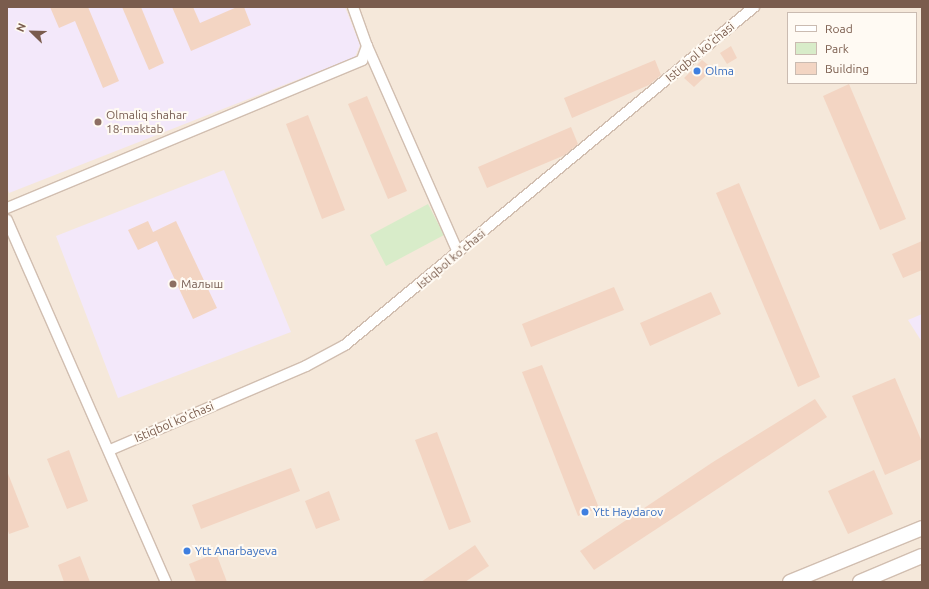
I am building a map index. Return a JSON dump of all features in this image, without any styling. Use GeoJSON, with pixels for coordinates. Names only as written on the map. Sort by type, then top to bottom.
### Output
{"type":"FeatureCollection","features":[{"type":"Feature","properties":{"kind":"main road"},"geometry":{"type":"LineString","coordinates":[[790,582],[922,528]]}},
{"type":"Feature","properties":{"kind":"main road"},"geometry":{"type":"LineString","coordinates":[[860,582],[922,556]]}},
{"type":"Feature","properties":{"kind":"street"},"geometry":{"type":"LineString","coordinates":[[353,7],[367,46],[458,252]]}},
{"type":"Feature","properties":{"kind":"street","name":"Istiqbol ko'chasi"},"geometry":{"type":"LineString","coordinates":[[110,450],[306,366],[345,345],[754,7]]}},
{"type":"Feature","properties":{"kind":"street"},"geometry":{"type":"LineString","coordinates":[[7,208],[362,60],[367,46]]}},
{"type":"Feature","properties":{"kind":"street"},"geometry":{"type":"LineString","coordinates":[[7,220],[110,450],[166,582]]}},
{"type":"Feature","properties":{"kind":"shaded area"},"geometry":{"type":"Polygon","coordinates":[[[7,7],[922,7],[922,582],[7,582],[7,7]]]}},
{"type":"Feature","properties":{"kind":"shaded area","name":"Olmaliq shahar 18-maktab"},"geometry":{"type":"Polygon","coordinates":[[[7,7],[345,7],[360,45],[355,57],[9,193],[7,187],[7,7]]]}},
{"type":"Feature","properties":{"kind":"shaded area","name":"Малыш"},"geometry":{"type":"Polygon","coordinates":[[[224,170],[291,332],[118,398],[56,236],[224,170]]]}},
{"type":"Feature","properties":{"kind":"shaded area"},"geometry":{"type":"Polygon","coordinates":[[[922,314],[922,342],[908,320],[922,314]]]}},
{"type":"Feature","properties":{"kind":"green space"},"geometry":{"type":"Polygon","coordinates":[[[428,204],[444,235],[386,266],[370,235],[428,204]]]}},
{"type":"Feature","properties":{"kind":"building"},"geometry":{"type":"Polygon","coordinates":[[[50,7],[88,7],[119,81],[103,88],[75,21],[59,28],[50,7]]]}},
{"type":"Feature","properties":{"kind":"building"},"geometry":{"type":"Polygon","coordinates":[[[122,7],[141,7],[164,63],[149,70],[122,7]]]}},
{"type":"Feature","properties":{"kind":"building"},"geometry":{"type":"Polygon","coordinates":[[[172,7],[193,7],[200,23],[237,7],[244,7],[251,25],[191,51],[172,7]]]}},
{"type":"Feature","properties":{"kind":"building"},"geometry":{"type":"Polygon","coordinates":[[[731,46],[737,58],[727,64],[720,53],[731,46]]]}},
{"type":"Feature","properties":{"kind":"building"},"geometry":{"type":"Polygon","coordinates":[[[655,60],[661,75],[649,85],[572,118],[564,98],[655,60]]]}},
{"type":"Feature","properties":{"kind":"building"},"geometry":{"type":"Polygon","coordinates":[[[702,60],[713,69],[694,87],[684,78],[702,60]]]}},
{"type":"Feature","properties":{"kind":"building"},"geometry":{"type":"Polygon","coordinates":[[[849,84],[906,219],[880,230],[823,96],[849,84]]]}},
{"type":"Feature","properties":{"kind":"building"},"geometry":{"type":"Polygon","coordinates":[[[367,96],[407,191],[388,199],[348,104],[367,96]]]}},
{"type":"Feature","properties":{"kind":"building"},"geometry":{"type":"Polygon","coordinates":[[[308,115],[345,210],[322,219],[286,124],[308,115]]]}},
{"type":"Feature","properties":{"kind":"building"},"geometry":{"type":"Polygon","coordinates":[[[571,127],[578,144],[565,155],[487,188],[478,167],[571,127]]]}},
{"type":"Feature","properties":{"kind":"building"},"geometry":{"type":"Polygon","coordinates":[[[739,183],[820,377],[798,387],[716,193],[739,183]]]}},
{"type":"Feature","properties":{"kind":"building"},"geometry":{"type":"Polygon","coordinates":[[[148,221],[153,232],[176,221],[217,308],[193,319],[157,241],[138,250],[128,230],[148,221]]]}},
{"type":"Feature","properties":{"kind":"building"},"geometry":{"type":"Polygon","coordinates":[[[922,241],[922,270],[903,278],[892,254],[922,241]]]}},
{"type":"Feature","properties":{"kind":"building"},"geometry":{"type":"Polygon","coordinates":[[[614,287],[624,310],[531,347],[522,324],[614,287]]]}},
{"type":"Feature","properties":{"kind":"building"},"geometry":{"type":"Polygon","coordinates":[[[711,292],[721,314],[650,346],[640,323],[711,292]]]}},
{"type":"Feature","properties":{"kind":"building"},"geometry":{"type":"Polygon","coordinates":[[[542,365],[599,508],[578,516],[522,372],[542,365]]]}},
{"type":"Feature","properties":{"kind":"building"},"geometry":{"type":"Polygon","coordinates":[[[895,378],[922,442],[922,459],[885,475],[852,396],[895,378]]]}},
{"type":"Feature","properties":{"kind":"building"},"geometry":{"type":"Polygon","coordinates":[[[815,399],[827,417],[594,570],[580,551],[713,462],[815,399]]]}},
{"type":"Feature","properties":{"kind":"building"},"geometry":{"type":"Polygon","coordinates":[[[437,432],[471,522],[449,530],[415,440],[437,432]]]}},
{"type":"Feature","properties":{"kind":"building"},"geometry":{"type":"Polygon","coordinates":[[[69,450],[88,501],[67,509],[47,459],[69,450]]]}},
{"type":"Feature","properties":{"kind":"building"},"geometry":{"type":"Polygon","coordinates":[[[291,468],[300,491],[201,529],[192,505],[291,468]]]}},
{"type":"Feature","properties":{"kind":"building"},"geometry":{"type":"Polygon","coordinates":[[[874,470],[893,514],[848,534],[828,491],[874,470]]]}},
{"type":"Feature","properties":{"kind":"building"},"geometry":{"type":"Polygon","coordinates":[[[7,471],[29,527],[9,534],[7,528],[7,471]]]}},
{"type":"Feature","properties":{"kind":"building"},"geometry":{"type":"Polygon","coordinates":[[[329,491],[340,520],[316,529],[305,501],[329,491]]]}},
{"type":"Feature","properties":{"kind":"building"},"geometry":{"type":"Polygon","coordinates":[[[475,545],[489,566],[465,582],[421,582],[475,545]]]}},
{"type":"Feature","properties":{"kind":"building"},"geometry":{"type":"Polygon","coordinates":[[[216,553],[227,582],[196,582],[189,564],[216,553]]]}},
{"type":"Feature","properties":{"kind":"building"},"geometry":{"type":"Polygon","coordinates":[[[80,556],[90,582],[64,582],[58,565],[80,556]]]}},
{"type":"Feature","properties":{"kind":"place","name":"Olma"},"geometry":{"type":"Point","coordinates":[697,71]}},
{"type":"Feature","properties":{"kind":"place","name":"Olmaliq shahar 18-maktab"},"geometry":{"type":"Point","coordinates":[98,122]}},
{"type":"Feature","properties":{"kind":"place","name":"Малыш"},"geometry":{"type":"Point","coordinates":[173,284]}},
{"type":"Feature","properties":{"kind":"place","name":"Ytt Haydarov"},"geometry":{"type":"Point","coordinates":[585,512]}},
{"type":"Feature","properties":{"kind":"place","name":"Ytt Anarbayeva"},"geometry":{"type":"Point","coordinates":[187,551]}}]}
